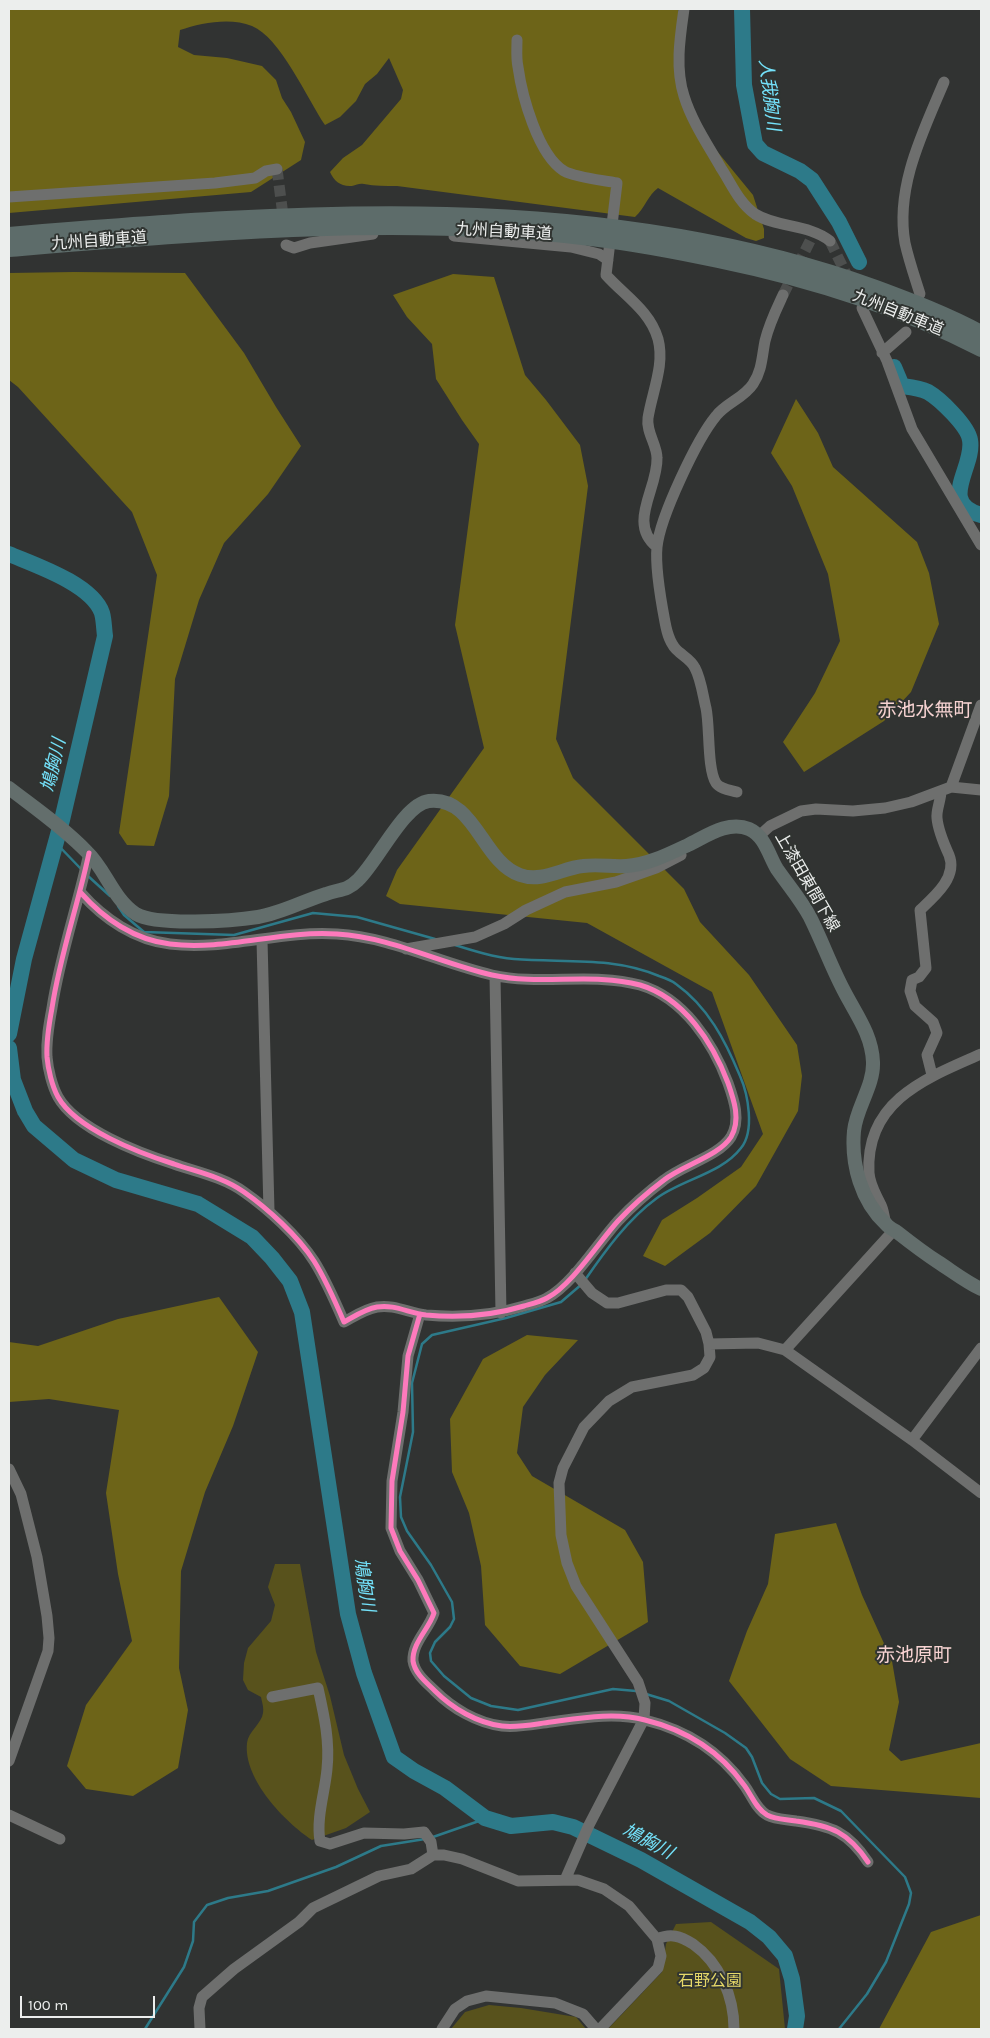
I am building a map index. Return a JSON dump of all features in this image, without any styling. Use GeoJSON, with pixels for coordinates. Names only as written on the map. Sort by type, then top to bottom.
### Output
{"type":"FeatureCollection","features":[{"type":"Feature","properties":{"kind":"highway","name":"九州自動車道"},"geometry":{"type":"LineString","coordinates":[[9,235],[244,218],[350,215],[479,216],[592,225],[684,238],[712,251],[894,308],[981,349]]}},
{"type":"Feature","properties":{"kind":"highway","name":"九州自動車道"},"geometry":{"type":"LineString","coordinates":[[9,248],[246,231],[380,228],[479,230],[590,238],[781,258],[898,296],[981,332]]}},
{"type":"Feature","properties":{"kind":"main road","name":"上漆田東間下線"},"geometry":{"type":"LineString","coordinates":[[9,788],[89,853],[123,902],[137,915],[154,921],[259,917],[296,906],[327,893],[348,889],[373,862],[401,821],[415,807],[427,801],[438,801],[456,807],[468,818],[494,856],[508,870],[524,877],[543,877],[577,866],[593,864],[622,866],[640,864],[686,846],[724,828],[745,827],[759,836],[774,865],[808,913],[842,989],[869,1038],[874,1064],[854,1127],[853,1152],[857,1176],[866,1197],[890,1228],[920,1250],[981,1289]]}},
{"type":"Feature","properties":{"kind":"street"},"geometry":{"type":"LineString","coordinates":[[684,9],[679,57],[684,96],[695,121],[733,190],[753,212],[764,219],[804,229],[826,237],[830,241]]}},
{"type":"Feature","properties":{"kind":"street"},"geometry":{"type":"LineString","coordinates":[[517,40],[517,65],[523,90],[539,137],[548,152],[559,167],[570,173],[617,183],[606,275],[646,315],[658,338],[660,351],[659,366],[648,420],[658,458],[656,475],[647,502],[644,520],[648,538],[657,547]]}},
{"type":"Feature","properties":{"kind":"street"},"geometry":{"type":"LineString","coordinates":[[920,294],[905,242],[904,220],[908,179],[914,155],[944,82]]}},
{"type":"Feature","properties":{"kind":"street"},"geometry":{"type":"LineString","coordinates":[[9,197],[215,183],[255,178],[266,171],[277,170]]}},
{"type":"Feature","properties":{"kind":"street"},"geometry":{"type":"LineString","coordinates":[[286,245],[294,248],[354,236],[384,233],[452,235],[571,247],[609,257]]}},
{"type":"Feature","properties":{"kind":"street"},"geometry":{"type":"LineString","coordinates":[[737,792],[721,787],[716,782],[712,768],[707,713],[695,668],[686,657],[677,651],[669,638],[658,572],[657,547],[661,528],[680,481],[707,428],[717,414],[742,396],[753,385],[762,365],[765,341],[771,319],[783,295]]}},
{"type":"Feature","properties":{"kind":"street"},"geometry":{"type":"LineString","coordinates":[[862,308],[912,429],[981,545]]}},
{"type":"Feature","properties":{"kind":"street"},"geometry":{"type":"LineString","coordinates":[[882,353],[906,332]]}},
{"type":"Feature","properties":{"kind":"street"},"geometry":{"type":"LineString","coordinates":[[932,1075],[927,1055],[936,1033],[933,1022],[915,1006],[910,992],[912,980],[919,976],[926,968],[920,910],[937,896],[946,882],[951,868],[950,857],[945,847],[937,817],[946,789],[981,705]]}},
{"type":"Feature","properties":{"kind":"street"},"geometry":{"type":"LineString","coordinates":[[759,836],[770,826],[801,811],[816,809],[853,812],[885,808],[946,789],[981,790]]}},
{"type":"Feature","properties":{"kind":"street"},"geometry":{"type":"LineString","coordinates":[[406,949],[475,937],[565,892],[616,882],[656,868],[681,855],[704,837]]}},
{"type":"Feature","properties":{"kind":"street"},"geometry":{"type":"LineString","coordinates":[[80,893],[96,910],[129,932],[151,941],[196,945],[319,933],[341,934],[367,938],[495,976],[534,980],[616,980],[642,986],[662,995],[682,1011],[705,1037],[715,1053],[734,1100],[736,1116],[734,1129],[730,1139],[712,1155],[690,1163],[666,1178],[635,1204],[619,1220],[575,1273],[550,1296],[501,1313],[473,1317],[420,1314],[394,1306],[379,1306],[364,1310],[344,1322],[313,1259],[269,1211],[242,1191],[211,1176],[175,1165],[124,1145],[81,1122],[58,1097],[52,1083],[47,1057],[47,1036],[55,986],[89,853]]}},
{"type":"Feature","properties":{"kind":"street"},"geometry":{"type":"LineString","coordinates":[[262,940],[269,1211]]}},
{"type":"Feature","properties":{"kind":"street"},"geometry":{"type":"LineString","coordinates":[[495,976],[501,1313]]}},
{"type":"Feature","properties":{"kind":"street"},"geometry":{"type":"LineString","coordinates":[[785,1350],[890,1228],[882,1206],[872,1190],[869,1173],[874,1135],[882,1115],[895,1101],[932,1075],[981,1054]]}},
{"type":"Feature","properties":{"kind":"street"},"geometry":{"type":"LineString","coordinates":[[566,1880],[589,1826],[644,1719],[645,1703],[638,1682],[576,1586],[567,1563],[562,1535],[559,1482],[562,1468],[584,1426],[616,1396],[632,1387],[693,1375],[704,1368],[710,1357],[706,1332],[688,1297],[680,1290],[666,1290],[618,1303],[607,1303],[599,1300],[575,1273]]}},
{"type":"Feature","properties":{"kind":"street"},"geometry":{"type":"LineString","coordinates":[[420,1314],[408,1356],[403,1412],[392,1482],[391,1528],[400,1551],[418,1580],[434,1613],[416,1646],[413,1660],[416,1670],[447,1702],[473,1716],[501,1726],[616,1716],[644,1719],[676,1730],[706,1745],[722,1758],[764,1813],[780,1820],[794,1820],[828,1827],[851,1840],[868,1862]]}},
{"type":"Feature","properties":{"kind":"street"},"geometry":{"type":"LineString","coordinates":[[709,1344],[758,1343],[785,1350],[912,1440],[981,1493]]}},
{"type":"Feature","properties":{"kind":"street"},"geometry":{"type":"LineString","coordinates":[[912,1440],[981,1348]]}},
{"type":"Feature","properties":{"kind":"street"},"geometry":{"type":"LineString","coordinates":[[9,1469],[21,1494],[37,1557],[49,1638],[48,1651],[9,1761]]}},
{"type":"Feature","properties":{"kind":"street"},"geometry":{"type":"LineString","coordinates":[[272,1698],[318,1688],[328,1743],[325,1791],[318,1830],[320,1841],[330,1844],[364,1833],[404,1834],[424,1832],[432,1842],[433,1855]]}},
{"type":"Feature","properties":{"kind":"street"},"geometry":{"type":"LineString","coordinates":[[9,1815],[60,1839]]}},
{"type":"Feature","properties":{"kind":"street"},"geometry":{"type":"LineString","coordinates":[[200,2029],[199,2008],[202,1997],[234,1969],[299,1922],[313,1908],[379,1876],[411,1868],[433,1855],[444,1855],[462,1859],[518,1881],[578,1880],[604,1889],[630,1906],[657,1939],[661,1956],[658,1968],[598,2029],[583,2014],[555,2003],[486,1996],[467,2001],[454,2010],[442,2029]]}},
{"type":"Feature","properties":{"kind":"street"},"geometry":{"type":"LineString","coordinates":[[657,1939],[667,1935],[680,1936],[705,1953],[714,1963],[726,1987],[734,2018],[734,2029]]}},
{"type":"Feature","properties":{"kind":"green space"},"geometry":{"type":"Polygon","coordinates":[[[275,1564],[300,1564],[316,1652],[330,1696],[344,1755],[370,1812],[346,1828],[312,1840],[290,1822],[268,1798],[252,1771],[248,1757],[248,1739],[262,1717],[263,1709],[261,1697],[248,1690],[243,1680],[244,1663],[248,1648],[271,1621],[275,1605],[268,1587],[275,1564]]]}},
{"type":"Feature","properties":{"kind":"green space","name":"石野公園"},"geometry":{"type":"Polygon","coordinates":[[[711,1922],[779,1969],[785,2029],[608,2029],[662,1972],[666,1944],[676,1924],[711,1922]]]}},
{"type":"Feature","properties":{"kind":"green space"},"geometry":{"type":"Polygon","coordinates":[[[489,2005],[576,2017],[586,2029],[451,2029],[465,2012],[489,2005]]]}},
{"type":"Feature","properties":{"kind":"shaded area"},"geometry":{"type":"Polygon","coordinates":[[[9,9],[678,9],[689,117],[753,195],[764,229],[764,238],[756,241],[746,238],[658,188],[635,217],[397,186],[361,184],[348,186],[341,184],[336,181],[330,172],[343,158],[362,145],[401,99],[403,90],[389,58],[377,74],[365,84],[356,101],[340,117],[325,125],[293,70],[273,43],[262,32],[252,26],[225,21],[206,23],[180,30],[178,47],[194,55],[227,58],[262,66],[276,80],[282,98],[305,142],[301,160],[251,192],[9,213],[9,9]]]}},
{"type":"Feature","properties":{"kind":"shaded area"},"geometry":{"type":"Polygon","coordinates":[[[9,273],[185,273],[244,353],[301,446],[268,494],[224,543],[199,600],[175,679],[169,796],[154,846],[127,845],[119,833],[157,575],[132,512],[18,387],[9,380],[9,273]]]}},
{"type":"Feature","properties":{"kind":"shaded area"},"geometry":{"type":"Polygon","coordinates":[[[453,274],[494,277],[525,375],[580,445],[588,486],[556,739],[573,778],[684,889],[700,922],[749,975],[797,1045],[802,1076],[798,1111],[756,1186],[710,1233],[665,1266],[643,1256],[662,1220],[741,1167],[763,1134],[712,992],[587,923],[400,904],[386,896],[397,870],[484,748],[455,625],[479,444],[436,379],[432,344],[407,317],[393,295],[453,274]]]}},
{"type":"Feature","properties":{"kind":"shaded area"},"geometry":{"type":"Polygon","coordinates":[[[796,399],[818,433],[833,467],[917,542],[929,573],[939,624],[911,692],[884,721],[804,772],[783,742],[815,693],[840,641],[828,574],[792,486],[771,453],[796,399]]]}},
{"type":"Feature","properties":{"kind":"shaded area"},"geometry":{"type":"Polygon","coordinates":[[[219,1297],[258,1352],[233,1426],[205,1492],[181,1571],[179,1668],[188,1710],[178,1768],[133,1796],[86,1789],[67,1766],[86,1705],[132,1641],[118,1574],[106,1493],[119,1410],[49,1399],[9,1402],[9,1342],[38,1346],[118,1319],[219,1297]]]}},
{"type":"Feature","properties":{"kind":"shaded area"},"geometry":{"type":"Polygon","coordinates":[[[527,1335],[578,1340],[545,1375],[523,1407],[517,1453],[532,1476],[625,1530],[643,1562],[648,1622],[560,1674],[520,1666],[485,1625],[481,1566],[469,1513],[452,1472],[450,1419],[483,1359],[527,1335]]]}},
{"type":"Feature","properties":{"kind":"shaded area"},"geometry":{"type":"Polygon","coordinates":[[[836,1523],[862,1595],[892,1661],[899,1702],[889,1750],[901,1761],[981,1743],[981,1798],[831,1786],[790,1759],[729,1681],[747,1631],[768,1584],[775,1534],[836,1523]]]}},
{"type":"Feature","properties":{"kind":"shaded area"},"geometry":{"type":"Polygon","coordinates":[[[981,1915],[981,2029],[879,2029],[931,1932],[981,1915]]]}},
{"type":"Feature","properties":{"kind":"waterway","name":"人我胸川"},"geometry":{"type":"LineString","coordinates":[[742,9],[744,85],[755,144],[763,153],[800,171],[812,180],[839,222],[859,262]]}},
{"type":"Feature","properties":{"kind":"waterway","name":"人我胸川"},"geometry":{"type":"LineString","coordinates":[[894,367],[902,386],[928,392],[946,407],[968,434],[970,450],[961,483],[961,502],[968,509],[981,515]]}},
{"type":"Feature","properties":{"kind":"waterway","name":"鳩胸川"},"geometry":{"type":"LineString","coordinates":[[9,554],[62,577],[87,593],[102,613],[105,636],[62,820],[24,959],[9,1034]]}},
{"type":"Feature","properties":{"kind":"waterway"},"geometry":{"type":"LineString","coordinates":[[56,843],[81,869]]}},
{"type":"Feature","properties":{"kind":"waterway"},"geometry":{"type":"LineString","coordinates":[[88,876],[110,896]]}},
{"type":"Feature","properties":{"kind":"waterway"},"geometry":{"type":"LineString","coordinates":[[118,906],[124,915],[144,932],[234,935],[313,913],[357,917],[435,939]]}},
{"type":"Feature","properties":{"kind":"waterway"},"geometry":{"type":"LineString","coordinates":[[455,945],[484,954],[506,958],[587,961],[623,965],[668,979],[687,993],[706,1014],[722,1037],[740,1076],[746,1092],[749,1112],[748,1132],[741,1148],[723,1164],[667,1191],[646,1206],[618,1236],[585,1280]]}},
{"type":"Feature","properties":{"kind":"waterway","name":"鳩胸川"},"geometry":{"type":"LineString","coordinates":[[9,1048],[13,1080],[25,1111],[34,1126],[74,1160],[116,1180],[198,1204],[252,1237],[290,1281],[302,1312],[348,1614],[364,1673],[394,1757],[414,1771],[445,1788],[485,1818],[511,1826],[553,1822],[573,1827],[641,1860],[750,1922],[769,1937],[785,1956],[792,1979],[797,2016],[795,2029]]}},
{"type":"Feature","properties":{"kind":"waterway"},"geometry":{"type":"LineString","coordinates":[[582,1284],[561,1302],[506,1318],[432,1335],[422,1344],[412,1383],[413,1432],[400,1497],[401,1517],[407,1531],[431,1565],[452,1602],[454,1619],[450,1627],[435,1642],[430,1653],[431,1661],[444,1676],[471,1698],[491,1706],[518,1710],[613,1689],[636,1691]]}},
{"type":"Feature","properties":{"kind":"waterway"},"geometry":{"type":"LineString","coordinates":[[646,1694],[669,1701],[725,1733],[746,1748],[752,1757],[762,1783],[771,1794],[780,1799],[814,1798],[841,1811],[905,1877],[911,1893],[909,1904],[886,1962],[867,1994],[839,2029]]}},
{"type":"Feature","properties":{"kind":"waterway"},"geometry":{"type":"LineString","coordinates":[[433,1837],[489,1819]]}},
{"type":"Feature","properties":{"kind":"waterway"},"geometry":{"type":"LineString","coordinates":[[145,2029],[184,1967],[193,1941],[194,1922],[207,1905],[228,1898],[268,1891],[336,1867],[381,1846],[425,1839]]}},
{"type":"Feature","properties":{"kind":"tunnel"},"geometry":{"type":"LineString","coordinates":[[277,169],[284,223]]}},
{"type":"Feature","properties":{"kind":"tunnel"},"geometry":{"type":"LineString","coordinates":[[783,295],[814,233]]}},
{"type":"Feature","properties":{"kind":"tunnel"},"geometry":{"type":"LineString","coordinates":[[830,241],[851,284]]}},
{"type":"Feature","properties":{"kind":"cycle path"},"geometry":{"type":"LineString","coordinates":[[81,893],[110,920],[133,933],[157,942],[211,945],[295,935],[337,934],[357,936],[396,945],[492,975],[529,979],[622,981],[640,985],[656,991],[670,1000],[695,1024],[705,1038],[728,1083],[736,1110],[734,1130],[731,1137],[718,1150],[672,1175],[640,1199],[618,1221],[566,1284],[544,1299],[533,1304],[500,1312],[463,1316],[426,1315],[383,1306],[364,1311],[344,1322],[334,1298],[314,1261],[300,1242],[282,1223],[253,1199],[236,1187],[219,1179],[144,1153],[110,1138],[79,1119],[67,1109],[58,1097],[49,1072],[48,1032],[55,988],[89,853]]}},
{"type":"Feature","properties":{"kind":"cycle path"},"geometry":{"type":"LineString","coordinates":[[420,1314],[408,1356],[403,1412],[392,1481],[391,1528],[400,1551],[418,1580],[434,1613],[413,1654],[414,1666],[422,1678],[457,1709],[483,1722],[520,1726],[586,1718],[622,1716],[645,1720],[674,1729],[700,1743],[724,1761],[744,1785],[760,1809],[767,1815],[778,1819],[820,1825],[838,1832],[846,1837],[868,1862]]}},
{"type":"Feature","properties":{"kind":"district","name":"赤池水無町"},"geometry":{"type":"Point","coordinates":[925,711]}},
{"type":"Feature","properties":{"kind":"district","name":"赤池原町"},"geometry":{"type":"Point","coordinates":[914,1656]}}]}
